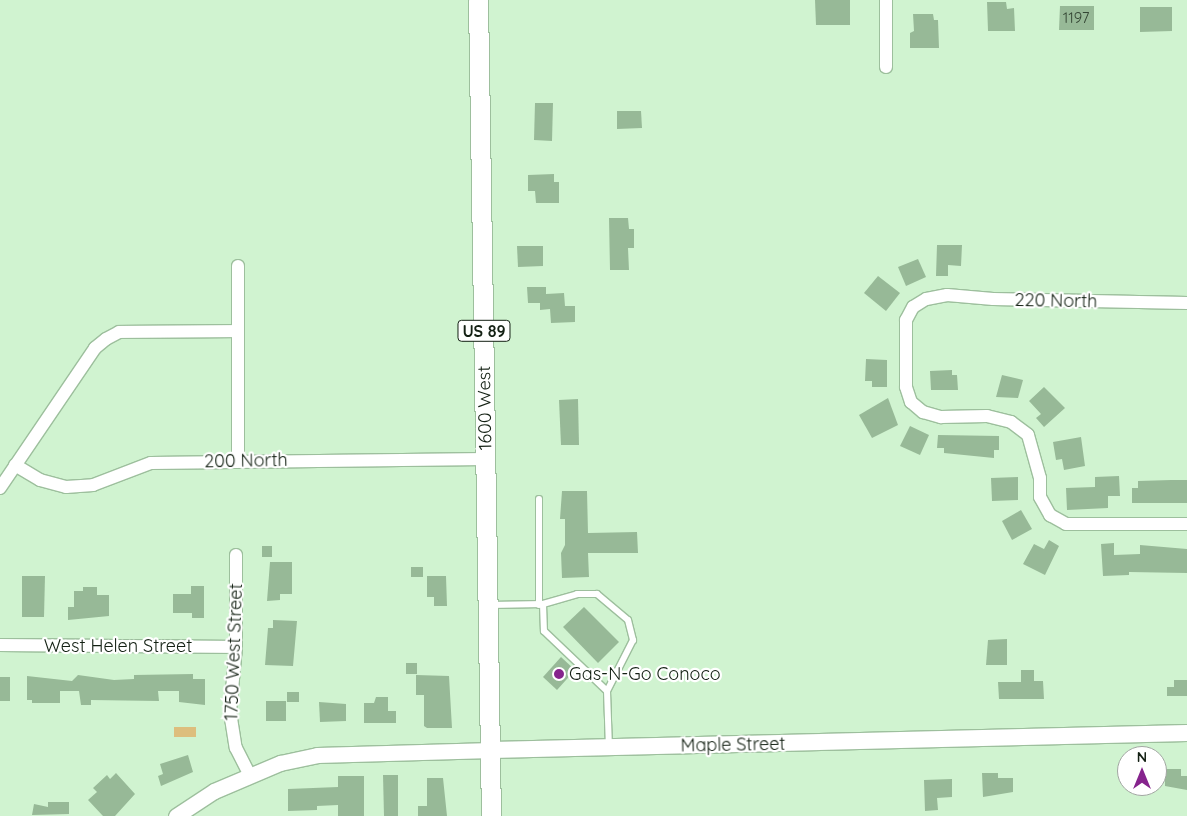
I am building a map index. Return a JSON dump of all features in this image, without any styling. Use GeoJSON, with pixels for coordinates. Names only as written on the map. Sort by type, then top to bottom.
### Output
{"type":"FeatureCollection","features":[{"type":"Feature","properties":{"kind":"main road","name":"1600 West"},"geometry":{"type":"LineString","coordinates":[[478,0],[492,750],[491,816]]}},
{"type":"Feature","properties":{"kind":"main road","name":"Maple Street"},"geometry":{"type":"LineString","coordinates":[[492,750],[1187,733]]}},
{"type":"Feature","properties":{"kind":"street"},"geometry":{"type":"LineString","coordinates":[[886,0],[886,66]]}},
{"type":"Feature","properties":{"kind":"street"},"geometry":{"type":"LineString","coordinates":[[238,266],[238,460]]}},
{"type":"Feature","properties":{"kind":"street","name":"220 North"},"geometry":{"type":"LineString","coordinates":[[1187,304],[993,299],[947,295],[926,299],[913,307],[906,320],[906,387],[911,402],[924,412],[941,417],[987,416],[1011,422],[1028,435],[1040,478],[1040,497],[1050,515],[1066,524],[1187,524]]}},
{"type":"Feature","properties":{"kind":"street"},"geometry":{"type":"LineString","coordinates":[[0,488],[95,348],[106,339],[119,332],[238,331]]}},
{"type":"Feature","properties":{"kind":"street","name":"200 North"},"geometry":{"type":"LineString","coordinates":[[15,465],[40,480],[66,487],[93,485],[151,463],[238,460],[486,459]]}},
{"type":"Feature","properties":{"kind":"street","name":"1750 West Street"},"geometry":{"type":"LineString","coordinates":[[236,555],[236,647],[231,722],[236,748],[250,775]]}},
{"type":"Feature","properties":{"kind":"street","name":"West Helen Street"},"geometry":{"type":"LineString","coordinates":[[0,645],[236,647]]}},
{"type":"Feature","properties":{"kind":"street","name":"Maple Street"},"geometry":{"type":"LineString","coordinates":[[176,816],[214,791],[250,775],[280,763],[317,755],[492,750]]}},
{"type":"Feature","properties":{"kind":"lane"},"geometry":{"type":"LineString","coordinates":[[539,499],[541,604],[544,631],[608,691]]}},
{"type":"Feature","properties":{"kind":"lane"},"geometry":{"type":"LineString","coordinates":[[489,605],[541,604],[577,594],[598,594],[628,620],[633,640],[608,691],[610,748]]}},
{"type":"Feature","properties":{"kind":"shaded area"},"geometry":{"type":"Polygon","coordinates":[[[174,727],[196,727],[196,737],[174,737],[174,727]]]}},
{"type":"Feature","properties":{"kind":"building"},"geometry":{"type":"Polygon","coordinates":[[[815,0],[850,0],[850,25],[816,25],[815,0]]]}},
{"type":"Feature","properties":{"kind":"building"},"geometry":{"type":"Polygon","coordinates":[[[987,2],[1006,2],[1007,9],[1014,8],[1015,31],[988,31],[987,2]]]}},
{"type":"Feature","properties":{"kind":"building"},"geometry":{"type":"Polygon","coordinates":[[[1060,6],[1094,6],[1094,30],[1059,30],[1060,6]]]}},
{"type":"Feature","properties":{"kind":"building"},"geometry":{"type":"Polygon","coordinates":[[[1140,7],[1172,7],[1172,31],[1140,32],[1140,7]]]}},
{"type":"Feature","properties":{"kind":"building"},"geometry":{"type":"Polygon","coordinates":[[[913,14],[933,14],[934,20],[938,20],[939,48],[910,48],[910,33],[914,31],[913,14]]]}},
{"type":"Feature","properties":{"kind":"building"},"geometry":{"type":"Polygon","coordinates":[[[535,103],[553,103],[552,141],[534,140],[535,103]]]}},
{"type":"Feature","properties":{"kind":"building"},"geometry":{"type":"Polygon","coordinates":[[[617,111],[641,111],[642,128],[617,129],[617,111]]]}},
{"type":"Feature","properties":{"kind":"building"},"geometry":{"type":"Polygon","coordinates":[[[554,174],[554,182],[559,182],[559,203],[536,203],[535,191],[528,191],[528,175],[554,174]]]}},
{"type":"Feature","properties":{"kind":"building"},"geometry":{"type":"Polygon","coordinates":[[[609,218],[628,218],[629,229],[634,229],[634,248],[628,248],[629,270],[610,270],[609,218]]]}},
{"type":"Feature","properties":{"kind":"building"},"geometry":{"type":"Polygon","coordinates":[[[937,245],[962,245],[961,266],[948,265],[948,276],[936,276],[937,245]]]}},
{"type":"Feature","properties":{"kind":"building"},"geometry":{"type":"Polygon","coordinates":[[[517,246],[543,246],[543,266],[518,267],[517,246]]]}},
{"type":"Feature","properties":{"kind":"building"},"geometry":{"type":"Polygon","coordinates":[[[918,259],[926,277],[906,286],[898,267],[918,259]]]}},
{"type":"Feature","properties":{"kind":"building"},"geometry":{"type":"Polygon","coordinates":[[[878,276],[900,293],[886,311],[864,293],[878,276]]]}},
{"type":"Feature","properties":{"kind":"building"},"geometry":{"type":"Polygon","coordinates":[[[527,287],[546,287],[546,294],[564,293],[565,306],[575,306],[575,322],[551,323],[550,309],[540,310],[540,303],[528,303],[527,287]]]}},
{"type":"Feature","properties":{"kind":"building"},"geometry":{"type":"Polygon","coordinates":[[[866,359],[887,360],[887,387],[872,387],[872,381],[865,381],[866,359]]]}},
{"type":"Feature","properties":{"kind":"building"},"geometry":{"type":"Polygon","coordinates":[[[952,370],[952,375],[957,375],[958,390],[931,390],[930,371],[952,370]]]}},
{"type":"Feature","properties":{"kind":"building"},"geometry":{"type":"Polygon","coordinates":[[[1002,375],[1023,380],[1018,398],[996,397],[1002,375]]]}},
{"type":"Feature","properties":{"kind":"building"},"geometry":{"type":"Polygon","coordinates":[[[1044,387],[1065,408],[1044,427],[1036,418],[1041,414],[1029,401],[1044,387]]]}},
{"type":"Feature","properties":{"kind":"building"},"geometry":{"type":"Polygon","coordinates":[[[888,398],[898,425],[872,438],[859,415],[888,398]]]}},
{"type":"Feature","properties":{"kind":"building"},"geometry":{"type":"Polygon","coordinates":[[[578,399],[579,445],[561,445],[559,400],[578,399]]]}},
{"type":"Feature","properties":{"kind":"building"},"geometry":{"type":"Polygon","coordinates":[[[910,426],[929,435],[920,455],[900,446],[910,426]]]}},
{"type":"Feature","properties":{"kind":"building"},"geometry":{"type":"Polygon","coordinates":[[[938,435],[999,436],[999,450],[994,450],[994,458],[944,453],[944,448],[937,448],[938,435]]]}},
{"type":"Feature","properties":{"kind":"building"},"geometry":{"type":"Polygon","coordinates":[[[1081,437],[1085,466],[1064,470],[1062,459],[1056,460],[1053,442],[1081,437]]]}},
{"type":"Feature","properties":{"kind":"building"},"geometry":{"type":"Polygon","coordinates":[[[1119,476],[1120,496],[1108,496],[1108,508],[1067,510],[1066,488],[1095,487],[1095,477],[1119,476]]]}},
{"type":"Feature","properties":{"kind":"building"},"geometry":{"type":"Polygon","coordinates":[[[1018,477],[1018,500],[992,501],[991,478],[1018,477]]]}},
{"type":"Feature","properties":{"kind":"building"},"geometry":{"type":"Polygon","coordinates":[[[1187,480],[1187,503],[1132,503],[1132,488],[1138,488],[1138,481],[1187,480]]]}},
{"type":"Feature","properties":{"kind":"building"},"geometry":{"type":"Polygon","coordinates":[[[562,491],[587,491],[588,533],[637,532],[638,553],[588,553],[589,577],[562,578],[561,553],[565,545],[565,519],[560,519],[562,491]]]}},
{"type":"Feature","properties":{"kind":"building"},"geometry":{"type":"Polygon","coordinates":[[[1021,510],[1032,529],[1012,540],[1002,521],[1021,510]]]}},
{"type":"Feature","properties":{"kind":"building"},"geometry":{"type":"Polygon","coordinates":[[[1049,540],[1059,546],[1045,575],[1023,564],[1034,544],[1044,549],[1049,540]]]}},
{"type":"Feature","properties":{"kind":"building"},"geometry":{"type":"Polygon","coordinates":[[[1114,543],[1114,555],[1140,554],[1140,545],[1187,549],[1187,573],[1129,572],[1129,575],[1103,576],[1101,544],[1114,543]]]}},
{"type":"Feature","properties":{"kind":"building"},"geometry":{"type":"Polygon","coordinates":[[[262,546],[272,546],[272,557],[262,557],[262,546]]]}},
{"type":"Feature","properties":{"kind":"building"},"geometry":{"type":"Polygon","coordinates":[[[270,562],[292,562],[292,594],[280,594],[280,600],[267,601],[270,562]]]}},
{"type":"Feature","properties":{"kind":"building"},"geometry":{"type":"Polygon","coordinates":[[[411,567],[423,567],[423,577],[411,577],[411,567]]]}},
{"type":"Feature","properties":{"kind":"building"},"geometry":{"type":"Polygon","coordinates":[[[22,576],[45,576],[44,617],[22,617],[22,576]]]}},
{"type":"Feature","properties":{"kind":"building"},"geometry":{"type":"Polygon","coordinates":[[[427,576],[446,576],[447,606],[434,606],[434,597],[427,597],[427,576]]]}},
{"type":"Feature","properties":{"kind":"building"},"geometry":{"type":"Polygon","coordinates":[[[191,586],[204,586],[204,618],[192,618],[192,613],[173,613],[173,594],[191,594],[191,586]]]}},
{"type":"Feature","properties":{"kind":"building"},"geometry":{"type":"Polygon","coordinates":[[[83,587],[97,587],[97,595],[109,595],[109,616],[68,620],[68,607],[74,607],[74,591],[83,591],[83,587]]]}},
{"type":"Feature","properties":{"kind":"building"},"geometry":{"type":"Polygon","coordinates":[[[584,607],[619,642],[598,663],[563,627],[584,607]]]}},
{"type":"Feature","properties":{"kind":"building"},"geometry":{"type":"Polygon","coordinates":[[[273,620],[297,621],[293,666],[265,665],[268,628],[273,628],[273,620]]]}},
{"type":"Feature","properties":{"kind":"building"},"geometry":{"type":"Polygon","coordinates":[[[1007,639],[1007,665],[986,665],[988,640],[1007,639]]]}},
{"type":"Feature","properties":{"kind":"building","name":"Gas-N-Go Conoco"},"geometry":{"type":"Polygon","coordinates":[[[561,657],[575,670],[557,690],[543,677],[561,657]]]}},
{"type":"Feature","properties":{"kind":"building"},"geometry":{"type":"Polygon","coordinates":[[[406,663],[417,663],[417,674],[406,674],[406,663]]]}},
{"type":"Feature","properties":{"kind":"building"},"geometry":{"type":"Polygon","coordinates":[[[1021,670],[1034,670],[1034,681],[1043,681],[1044,699],[999,699],[998,682],[1021,682],[1021,670]]]}},
{"type":"Feature","properties":{"kind":"building"},"geometry":{"type":"Polygon","coordinates":[[[193,674],[193,679],[205,679],[205,705],[179,702],[179,691],[158,691],[159,701],[91,700],[91,705],[81,705],[79,691],[60,691],[60,703],[32,703],[32,700],[27,700],[27,676],[72,681],[78,675],[114,680],[134,679],[134,675],[193,674]]]}},
{"type":"Feature","properties":{"kind":"building"},"geometry":{"type":"Polygon","coordinates":[[[416,675],[449,676],[452,728],[427,728],[424,726],[424,695],[416,695],[416,675]]]}},
{"type":"Feature","properties":{"kind":"building"},"geometry":{"type":"Polygon","coordinates":[[[0,677],[10,677],[10,701],[0,701],[0,677]]]}},
{"type":"Feature","properties":{"kind":"building"},"geometry":{"type":"Polygon","coordinates":[[[1174,680],[1187,680],[1187,696],[1167,696],[1167,687],[1174,687],[1174,680]]]}},
{"type":"Feature","properties":{"kind":"building"},"geometry":{"type":"Polygon","coordinates":[[[287,692],[299,692],[299,702],[287,702],[287,692]]]}},
{"type":"Feature","properties":{"kind":"building"},"geometry":{"type":"Polygon","coordinates":[[[376,697],[388,697],[388,711],[396,711],[396,723],[364,723],[364,703],[374,703],[376,697]]]}},
{"type":"Feature","properties":{"kind":"building"},"geometry":{"type":"Polygon","coordinates":[[[266,701],[286,701],[286,721],[266,721],[266,701]]]}},
{"type":"Feature","properties":{"kind":"building"},"geometry":{"type":"Polygon","coordinates":[[[319,702],[346,704],[346,721],[320,722],[319,702]]]}},
{"type":"Feature","properties":{"kind":"building"},"geometry":{"type":"Polygon","coordinates":[[[188,755],[193,772],[161,786],[158,776],[163,774],[160,764],[188,755]]]}},
{"type":"Feature","properties":{"kind":"building"},"geometry":{"type":"Polygon","coordinates":[[[1167,769],[1181,769],[1181,776],[1187,776],[1187,790],[1167,786],[1167,769]]]}},
{"type":"Feature","properties":{"kind":"building"},"geometry":{"type":"Polygon","coordinates":[[[116,773],[135,794],[115,816],[103,816],[88,800],[97,792],[93,788],[107,775],[110,779],[116,773]]]}},
{"type":"Feature","properties":{"kind":"building"},"geometry":{"type":"Polygon","coordinates":[[[982,773],[998,773],[998,778],[1013,778],[1013,792],[983,797],[982,773]]]}},
{"type":"Feature","properties":{"kind":"building"},"geometry":{"type":"Polygon","coordinates":[[[383,775],[398,775],[398,816],[384,816],[383,775]]]}},
{"type":"Feature","properties":{"kind":"building"},"geometry":{"type":"Polygon","coordinates":[[[338,776],[364,776],[364,816],[338,816],[338,805],[317,806],[317,810],[288,811],[288,789],[338,787],[338,776]]]}},
{"type":"Feature","properties":{"kind":"building"},"geometry":{"type":"Polygon","coordinates":[[[427,778],[443,778],[447,816],[418,816],[418,806],[427,806],[427,778]]]}},
{"type":"Feature","properties":{"kind":"building"},"geometry":{"type":"Polygon","coordinates":[[[952,779],[952,797],[937,798],[938,810],[925,811],[924,780],[952,779]]]}},
{"type":"Feature","properties":{"kind":"building"},"geometry":{"type":"Polygon","coordinates":[[[48,802],[69,802],[69,814],[32,815],[34,804],[48,807],[48,802]]]}},
{"type":"Feature","properties":{"kind":"place","name":"Gas-N-Go Conoco"},"geometry":{"type":"Point","coordinates":[559,674]}}]}
